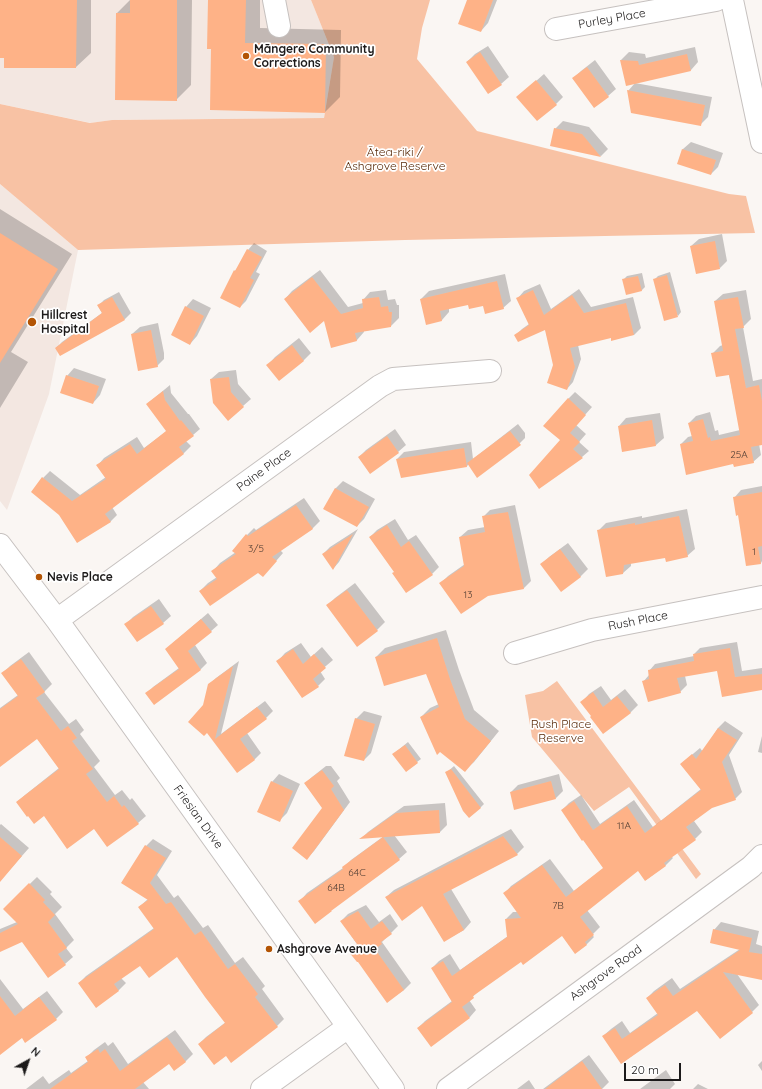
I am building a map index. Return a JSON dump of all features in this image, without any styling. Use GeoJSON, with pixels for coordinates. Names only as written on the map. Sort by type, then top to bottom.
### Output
{"type":"FeatureCollection","features":[{"type":"Feature","properties":{"kind":"street"},"geometry":{"type":"LineString","coordinates":[[274,0],[279,26]]}},
{"type":"Feature","properties":{"kind":"street","name":"Purley Place"},"geometry":{"type":"LineString","coordinates":[[556,29],[716,0]]}},
{"type":"Feature","properties":{"kind":"street"},"geometry":{"type":"LineString","coordinates":[[732,0],[762,142]]}},
{"type":"Feature","properties":{"kind":"street","name":"Paine Place"},"geometry":{"type":"LineString","coordinates":[[57,620],[380,386],[393,379],[490,371]]}},
{"type":"Feature","properties":{"kind":"street","name":"Friesian Drive"},"geometry":{"type":"LineString","coordinates":[[0,546],[57,620],[394,1089]]}},
{"type":"Feature","properties":{"kind":"street","name":"Rush Place"},"geometry":{"type":"LineString","coordinates":[[515,653],[592,630],[762,597]]}},
{"type":"Feature","properties":{"kind":"street","name":"Ashgrove Road"},"geometry":{"type":"LineString","coordinates":[[448,1089],[758,868]]}},
{"type":"Feature","properties":{"kind":"street"},"geometry":{"type":"LineString","coordinates":[[262,1089],[348,1027]]}},
{"type":"Feature","properties":{"kind":"shaded area"},"geometry":{"type":"Polygon","coordinates":[[[0,0],[311,0],[334,57],[324,118],[112,120],[91,123],[0,104],[0,0]]]}},
{"type":"Feature","properties":{"kind":"shaded area","name":"Hillcrest Hospital"},"geometry":{"type":"Polygon","coordinates":[[[0,184],[78,250],[49,394],[7,510],[0,501],[0,184]]]}},
{"type":"Feature","properties":{"kind":"green space","name":"Ātea-riki / Ashgrove Reserve"},"geometry":{"type":"Polygon","coordinates":[[[311,0],[430,0],[422,28],[417,59],[477,131],[729,194],[746,196],[755,233],[405,240],[78,250],[0,184],[0,104],[90,123],[112,120],[324,118],[334,57],[311,0]]]}},
{"type":"Feature","properties":{"kind":"green space","name":"Rush Place Reserve"},"geometry":{"type":"Polygon","coordinates":[[[557,681],[701,874],[696,879],[629,787],[594,811],[532,737],[525,695],[543,691],[557,681]]]}},
{"type":"Feature","properties":{"kind":"building"},"geometry":{"type":"Polygon","coordinates":[[[0,0],[77,0],[76,68],[4,68],[4,58],[0,58],[0,0]]]}},
{"type":"Feature","properties":{"kind":"building"},"geometry":{"type":"Polygon","coordinates":[[[130,0],[177,0],[177,101],[115,100],[116,13],[130,13],[130,0]]]}},
{"type":"Feature","properties":{"kind":"building","name":"Māngere Community Corrections"},"geometry":{"type":"Polygon","coordinates":[[[208,0],[246,0],[245,43],[326,44],[325,113],[210,110],[211,49],[207,49],[208,0]]]}},
{"type":"Feature","properties":{"kind":"building"},"geometry":{"type":"Polygon","coordinates":[[[467,0],[493,0],[481,32],[458,24],[467,0]]]}},
{"type":"Feature","properties":{"kind":"building"},"geometry":{"type":"Polygon","coordinates":[[[480,52],[502,85],[488,94],[466,62],[480,52]]]}},
{"type":"Feature","properties":{"kind":"building"},"geometry":{"type":"Polygon","coordinates":[[[687,54],[691,71],[626,86],[620,60],[638,61],[639,65],[687,54]]]}},
{"type":"Feature","properties":{"kind":"building"},"geometry":{"type":"Polygon","coordinates":[[[587,67],[609,97],[594,108],[572,78],[587,67]]]}},
{"type":"Feature","properties":{"kind":"building"},"geometry":{"type":"Polygon","coordinates":[[[536,80],[557,105],[537,121],[516,97],[536,80]]]}},
{"type":"Feature","properties":{"kind":"building"},"geometry":{"type":"Polygon","coordinates":[[[627,90],[705,105],[701,126],[631,113],[627,90]]]}},
{"type":"Feature","properties":{"kind":"building"},"geometry":{"type":"Polygon","coordinates":[[[554,128],[582,134],[601,157],[550,146],[554,128]]]}},
{"type":"Feature","properties":{"kind":"building"},"geometry":{"type":"Polygon","coordinates":[[[682,149],[716,160],[711,175],[677,164],[682,149]]]}},
{"type":"Feature","properties":{"kind":"building"},"geometry":{"type":"Polygon","coordinates":[[[0,233],[58,269],[0,363],[0,233]]]}},
{"type":"Feature","properties":{"kind":"building"},"geometry":{"type":"Polygon","coordinates":[[[715,241],[720,269],[696,274],[690,246],[715,241]]]}},
{"type":"Feature","properties":{"kind":"building"},"geometry":{"type":"Polygon","coordinates":[[[247,249],[262,257],[250,278],[254,280],[240,308],[220,298],[234,270],[235,271],[247,249]]]}},
{"type":"Feature","properties":{"kind":"building"},"geometry":{"type":"Polygon","coordinates":[[[667,275],[678,317],[664,321],[653,279],[667,275]]]}},
{"type":"Feature","properties":{"kind":"building"},"geometry":{"type":"Polygon","coordinates":[[[638,276],[642,291],[626,295],[622,279],[638,276]]]}},
{"type":"Feature","properties":{"kind":"building"},"geometry":{"type":"Polygon","coordinates":[[[312,277],[341,314],[363,308],[362,299],[379,297],[381,307],[388,306],[389,312],[392,312],[391,327],[355,333],[357,341],[331,348],[324,321],[310,333],[284,299],[312,277]]]}},
{"type":"Feature","properties":{"kind":"building"},"geometry":{"type":"Polygon","coordinates":[[[497,281],[504,309],[485,314],[483,306],[469,309],[468,305],[440,311],[442,321],[426,325],[420,299],[497,281]]]}},
{"type":"Feature","properties":{"kind":"building"},"geometry":{"type":"Polygon","coordinates":[[[533,290],[544,315],[572,295],[584,313],[626,303],[634,335],[611,341],[611,338],[570,348],[575,367],[567,390],[547,383],[553,365],[545,330],[518,342],[514,335],[529,325],[516,298],[533,290]]]}},
{"type":"Feature","properties":{"kind":"building"},"geometry":{"type":"Polygon","coordinates":[[[112,297],[125,320],[60,356],[55,348],[102,313],[97,305],[112,297]]]}},
{"type":"Feature","properties":{"kind":"building"},"geometry":{"type":"Polygon","coordinates":[[[738,297],[744,328],[735,329],[746,388],[759,385],[762,401],[762,445],[751,447],[754,463],[734,467],[733,464],[686,475],[680,444],[693,441],[688,423],[703,419],[708,438],[710,437],[711,441],[740,435],[729,375],[716,377],[711,353],[723,351],[714,301],[738,297]]]}},
{"type":"Feature","properties":{"kind":"building"},"geometry":{"type":"Polygon","coordinates":[[[185,306],[204,316],[190,345],[171,335],[185,306]]]}},
{"type":"Feature","properties":{"kind":"building"},"geometry":{"type":"Polygon","coordinates":[[[151,330],[158,367],[138,371],[131,334],[151,330]]]}},
{"type":"Feature","properties":{"kind":"building"},"geometry":{"type":"Polygon","coordinates":[[[292,345],[304,361],[279,381],[266,365],[292,345]]]}},
{"type":"Feature","properties":{"kind":"building"},"geometry":{"type":"Polygon","coordinates":[[[66,375],[99,386],[93,404],[60,393],[66,375]]]}},
{"type":"Feature","properties":{"kind":"building"},"geometry":{"type":"Polygon","coordinates":[[[229,377],[231,392],[244,407],[228,421],[213,403],[210,379],[229,377]]]}},
{"type":"Feature","properties":{"kind":"building"},"geometry":{"type":"Polygon","coordinates":[[[163,391],[165,400],[180,421],[181,420],[194,436],[179,447],[184,454],[105,514],[111,522],[77,543],[59,515],[31,492],[42,477],[72,501],[106,479],[96,465],[130,444],[137,454],[166,431],[146,404],[163,391]]]}},
{"type":"Feature","properties":{"kind":"building"},"geometry":{"type":"Polygon","coordinates":[[[568,398],[586,415],[570,433],[580,442],[573,449],[583,458],[539,489],[529,475],[560,440],[543,426],[568,398]]]}},
{"type":"Feature","properties":{"kind":"building"},"geometry":{"type":"Polygon","coordinates":[[[652,420],[656,446],[622,452],[618,426],[652,420]]]}},
{"type":"Feature","properties":{"kind":"building"},"geometry":{"type":"Polygon","coordinates":[[[510,431],[521,445],[477,478],[467,463],[510,431]]]}},
{"type":"Feature","properties":{"kind":"building"},"geometry":{"type":"Polygon","coordinates":[[[387,436],[399,453],[370,474],[358,457],[387,436]]]}},
{"type":"Feature","properties":{"kind":"building"},"geometry":{"type":"Polygon","coordinates":[[[464,448],[467,467],[401,478],[396,459],[464,448]]]}},
{"type":"Feature","properties":{"kind":"building"},"geometry":{"type":"Polygon","coordinates":[[[335,488],[369,507],[357,527],[323,509],[335,488]]]}},
{"type":"Feature","properties":{"kind":"building"},"geometry":{"type":"Polygon","coordinates":[[[762,492],[762,546],[758,547],[761,564],[746,566],[738,515],[736,516],[733,497],[762,492]]]}},
{"type":"Feature","properties":{"kind":"building"},"geometry":{"type":"Polygon","coordinates":[[[296,505],[313,529],[272,557],[277,561],[263,577],[258,573],[210,606],[199,591],[217,579],[211,571],[236,554],[232,551],[246,534],[248,536],[296,505]]]}},
{"type":"Feature","properties":{"kind":"building"},"geometry":{"type":"Polygon","coordinates":[[[508,512],[524,589],[488,596],[461,614],[439,583],[464,566],[459,537],[485,532],[482,516],[508,512]]]}},
{"type":"Feature","properties":{"kind":"building"},"geometry":{"type":"Polygon","coordinates":[[[679,516],[688,557],[666,562],[665,558],[624,565],[623,574],[606,577],[597,530],[635,523],[635,525],[679,516]]]}},
{"type":"Feature","properties":{"kind":"building"},"geometry":{"type":"Polygon","coordinates":[[[387,525],[401,547],[409,541],[433,575],[406,593],[392,573],[394,572],[369,537],[387,525]]]}},
{"type":"Feature","properties":{"kind":"building"},"geometry":{"type":"Polygon","coordinates":[[[353,534],[333,570],[322,554],[353,534]]]}},
{"type":"Feature","properties":{"kind":"building"},"geometry":{"type":"Polygon","coordinates":[[[560,549],[581,577],[561,592],[540,564],[560,549]]]}},
{"type":"Feature","properties":{"kind":"building"},"geometry":{"type":"Polygon","coordinates":[[[347,590],[378,631],[357,647],[326,605],[347,590]]]}},
{"type":"Feature","properties":{"kind":"building"},"geometry":{"type":"Polygon","coordinates":[[[151,606],[164,624],[137,642],[124,624],[151,606]]]}},
{"type":"Feature","properties":{"kind":"building"},"geometry":{"type":"Polygon","coordinates":[[[201,619],[212,632],[188,651],[201,670],[154,705],[145,693],[179,669],[165,649],[201,619]]]}},
{"type":"Feature","properties":{"kind":"building"},"geometry":{"type":"Polygon","coordinates":[[[437,638],[465,719],[491,741],[465,772],[440,752],[437,755],[420,717],[439,707],[426,674],[384,686],[375,657],[437,638]]]}},
{"type":"Feature","properties":{"kind":"building"},"geometry":{"type":"Polygon","coordinates":[[[730,648],[735,677],[762,674],[762,690],[722,697],[717,671],[677,678],[681,693],[648,702],[642,681],[649,679],[648,670],[694,661],[693,654],[730,648]]]}},
{"type":"Feature","properties":{"kind":"building"},"geometry":{"type":"Polygon","coordinates":[[[293,649],[303,664],[314,654],[326,668],[313,679],[319,687],[302,698],[276,661],[293,649]]]}},
{"type":"Feature","properties":{"kind":"building"},"geometry":{"type":"Polygon","coordinates":[[[21,659],[45,692],[36,698],[61,731],[68,726],[77,738],[72,741],[93,769],[86,774],[107,802],[114,796],[122,807],[124,805],[139,824],[107,847],[94,829],[67,849],[44,816],[34,824],[16,802],[59,769],[37,739],[0,767],[0,709],[18,696],[1,673],[21,659]]]}},
{"type":"Feature","properties":{"kind":"building"},"geometry":{"type":"Polygon","coordinates":[[[233,666],[215,739],[257,707],[267,719],[240,739],[255,760],[237,773],[207,733],[204,736],[188,722],[203,705],[208,684],[233,666]]]}},
{"type":"Feature","properties":{"kind":"building"},"geometry":{"type":"Polygon","coordinates":[[[593,692],[603,707],[617,696],[631,713],[603,734],[580,702],[593,692]]]}},
{"type":"Feature","properties":{"kind":"building"},"geometry":{"type":"Polygon","coordinates":[[[355,718],[375,724],[364,761],[344,756],[355,718]]]}},
{"type":"Feature","properties":{"kind":"building"},"geometry":{"type":"Polygon","coordinates":[[[718,728],[737,740],[722,762],[736,800],[712,808],[686,827],[696,840],[664,863],[666,866],[645,881],[638,871],[580,917],[594,935],[585,942],[587,945],[575,954],[562,936],[523,965],[521,962],[473,996],[474,998],[462,1007],[470,1018],[431,1047],[417,1028],[452,1002],[431,968],[443,961],[452,976],[507,937],[505,919],[521,918],[503,893],[542,865],[566,897],[603,868],[561,810],[574,801],[593,830],[627,806],[645,833],[701,790],[680,764],[692,754],[696,759],[718,728]]]}},
{"type":"Feature","properties":{"kind":"building"},"geometry":{"type":"Polygon","coordinates":[[[405,745],[418,763],[406,772],[392,754],[405,745]]]}},
{"type":"Feature","properties":{"kind":"building"},"geometry":{"type":"Polygon","coordinates":[[[451,769],[481,808],[469,818],[463,811],[445,772],[451,769]]]}},
{"type":"Feature","properties":{"kind":"building"},"geometry":{"type":"Polygon","coordinates":[[[322,770],[334,786],[331,789],[344,810],[307,860],[292,848],[322,808],[304,783],[322,770]]]}},
{"type":"Feature","properties":{"kind":"building"},"geometry":{"type":"Polygon","coordinates":[[[271,781],[293,791],[280,822],[257,812],[271,781]]]}},
{"type":"Feature","properties":{"kind":"building"},"geometry":{"type":"Polygon","coordinates":[[[551,781],[556,799],[514,810],[510,792],[551,781]]]}},
{"type":"Feature","properties":{"kind":"building"},"geometry":{"type":"Polygon","coordinates":[[[439,810],[440,833],[359,839],[396,813],[439,810]]]}},
{"type":"Feature","properties":{"kind":"building"},"geometry":{"type":"Polygon","coordinates":[[[503,836],[518,855],[443,894],[464,930],[444,942],[422,906],[402,921],[385,897],[503,836]]]}},
{"type":"Feature","properties":{"kind":"building"},"geometry":{"type":"Polygon","coordinates":[[[0,837],[22,856],[0,882],[0,837]]]}},
{"type":"Feature","properties":{"kind":"building"},"geometry":{"type":"Polygon","coordinates":[[[383,837],[400,860],[315,924],[298,901],[343,869],[342,867],[383,837]]]}},
{"type":"Feature","properties":{"kind":"building"},"geometry":{"type":"Polygon","coordinates":[[[145,845],[166,858],[150,883],[166,904],[171,902],[195,935],[201,931],[228,969],[235,964],[258,994],[255,997],[278,1027],[231,1063],[226,1056],[214,1065],[198,1044],[225,1023],[177,957],[149,978],[140,966],[114,984],[119,991],[96,1008],[78,983],[154,929],[138,907],[148,900],[121,883],[145,845]]]}},
{"type":"Feature","properties":{"kind":"building"},"geometry":{"type":"Polygon","coordinates":[[[29,883],[45,900],[43,902],[55,915],[48,922],[67,948],[58,954],[66,965],[48,978],[22,942],[0,952],[0,933],[18,924],[3,909],[29,883]]]}},
{"type":"Feature","properties":{"kind":"building"},"geometry":{"type":"Polygon","coordinates":[[[358,911],[371,929],[382,921],[392,934],[381,942],[382,944],[375,949],[404,990],[387,1003],[358,962],[348,951],[357,944],[340,921],[358,911]]]}},
{"type":"Feature","properties":{"kind":"building"},"geometry":{"type":"Polygon","coordinates":[[[713,929],[752,938],[749,952],[762,954],[762,980],[723,972],[753,1013],[720,1039],[697,1011],[621,1064],[602,1036],[615,1028],[622,1039],[658,1015],[646,998],[665,985],[673,996],[740,950],[710,943],[713,929]]]}},
{"type":"Feature","properties":{"kind":"building"},"geometry":{"type":"Polygon","coordinates":[[[0,996],[15,1016],[39,997],[57,1020],[25,1043],[22,1038],[0,1055],[0,996]]]}},
{"type":"Feature","properties":{"kind":"building"},"geometry":{"type":"Polygon","coordinates":[[[167,1037],[186,1062],[174,1071],[169,1064],[135,1089],[50,1089],[88,1062],[85,1057],[98,1049],[100,1053],[105,1049],[120,1071],[167,1037]]]}},
{"type":"Feature","properties":{"kind":"building"},"geometry":{"type":"Polygon","coordinates":[[[582,1061],[602,1089],[545,1089],[582,1061]]]}},
{"type":"Feature","properties":{"kind":"place","name":"Māngere Community Corrections"},"geometry":{"type":"Point","coordinates":[246,56]}},
{"type":"Feature","properties":{"kind":"place","name":"Hillcrest Hospital"},"geometry":{"type":"Point","coordinates":[32,322]}},
{"type":"Feature","properties":{"kind":"place","name":"Nevis Place"},"geometry":{"type":"Point","coordinates":[39,577]}},
{"type":"Feature","properties":{"kind":"place","name":"Ashgrove Avenue"},"geometry":{"type":"Point","coordinates":[269,949]}}]}
